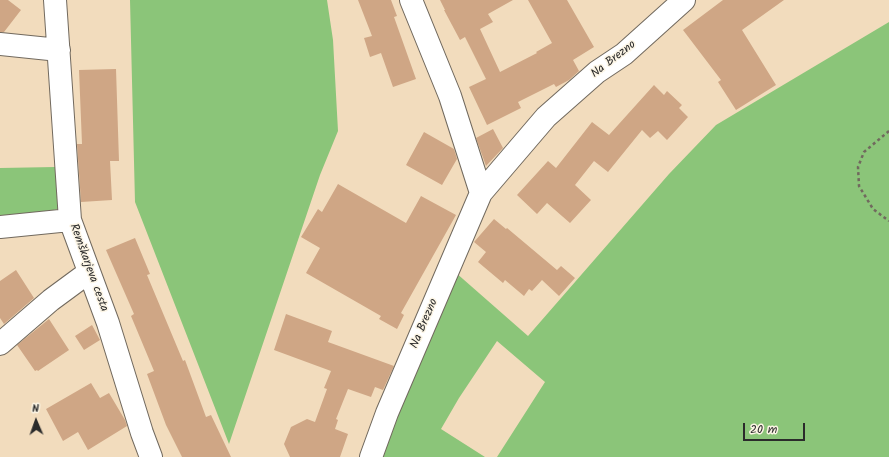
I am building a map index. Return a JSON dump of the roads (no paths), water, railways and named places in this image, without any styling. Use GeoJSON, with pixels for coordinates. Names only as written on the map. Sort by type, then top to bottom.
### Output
{"type":"FeatureCollection","features":[{"type":"Feature","properties":{"kind":"street","name":"Remškarjeva cesta"},"geometry":{"type":"LineString","coordinates":[[55,0],[70,220],[108,323],[142,433],[152,457]]}},
{"type":"Feature","properties":{"kind":"street"},"geometry":{"type":"LineString","coordinates":[[411,0],[450,96],[481,193]]}},
{"type":"Feature","properties":{"kind":"street","name":"Na Brezno"},"geometry":{"type":"LineString","coordinates":[[372,457],[387,413],[481,193],[546,117],[596,72],[624,54],[684,0]]}},
{"type":"Feature","properties":{"kind":"street"},"geometry":{"type":"LineString","coordinates":[[0,44],[58,50]]}},
{"type":"Feature","properties":{"kind":"street"},"geometry":{"type":"LineString","coordinates":[[0,227],[70,220]]}},
{"type":"Feature","properties":{"kind":"street"},"geometry":{"type":"LineString","coordinates":[[0,344],[51,300],[90,272]]}}]}
